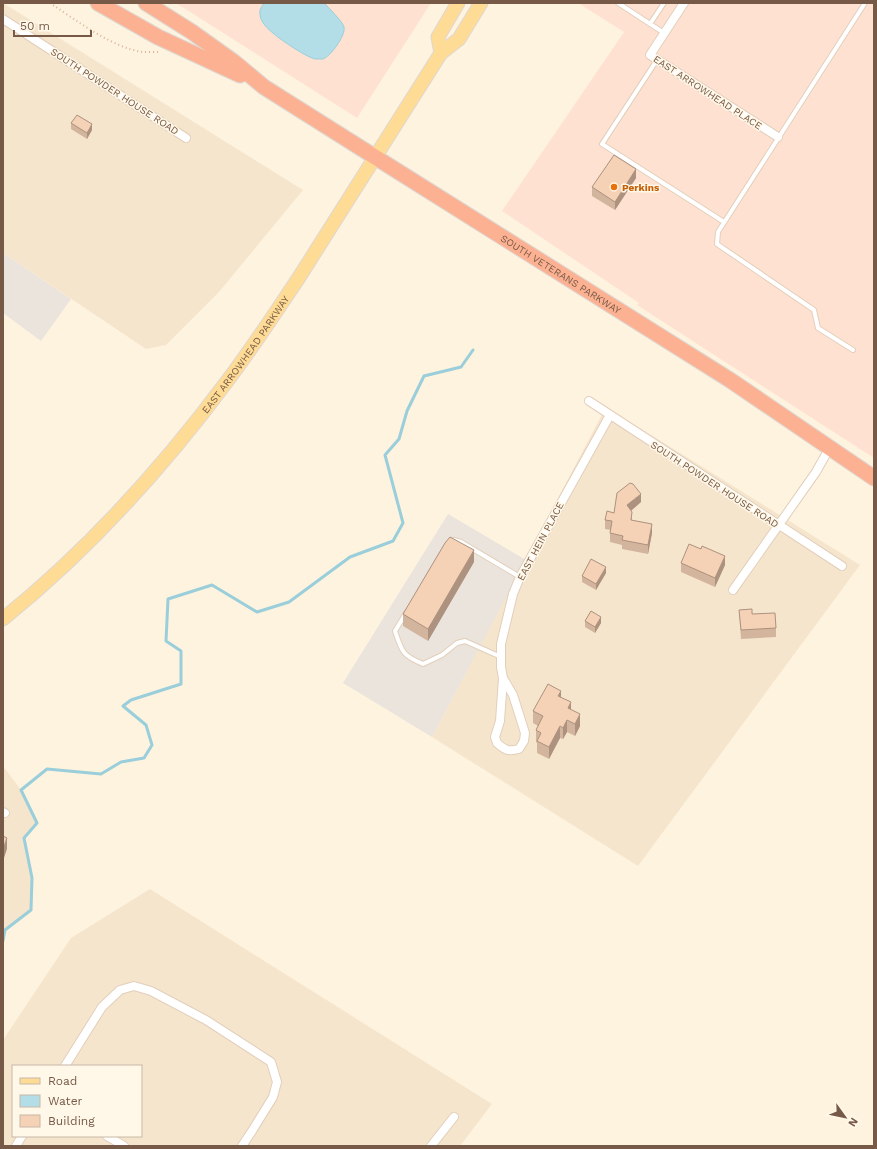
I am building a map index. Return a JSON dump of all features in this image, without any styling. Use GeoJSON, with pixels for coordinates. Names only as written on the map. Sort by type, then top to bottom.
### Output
{"type":"FeatureCollection","features":[{"type":"Feature","properties":{"kind":"highway","name":"SOUTH VETERANS PARKWAY"},"geometry":{"type":"LineString","coordinates":[[98,3],[158,37],[264,86]]}},
{"type":"Feature","properties":{"kind":"highway","name":"SOUTH VETERANS PARKWAY"},"geometry":{"type":"LineString","coordinates":[[146,3],[192,32],[234,62],[264,86],[730,380],[855,465]]}},
{"type":"Feature","properties":{"kind":"highway"},"geometry":{"type":"LineString","coordinates":[[855,465],[874,478]]}},
{"type":"Feature","properties":{"kind":"highway"},"geometry":{"type":"LineString","coordinates":[[855,465],[874,482]]}},
{"type":"Feature","properties":{"kind":"main road"},"geometry":{"type":"LineString","coordinates":[[441,53],[438,37],[458,3]]}},
{"type":"Feature","properties":{"kind":"main road","name":"EAST ARROWHEAD PARKWAY"},"geometry":{"type":"LineString","coordinates":[[3,619],[78,552],[134,494],[229,380],[318,248],[441,53],[459,39],[481,3]]}},
{"type":"Feature","properties":{"kind":"street","name":"EAST ARROWHEAD PLACE"},"geometry":{"type":"LineString","coordinates":[[684,3],[650,55],[778,138]]}},
{"type":"Feature","properties":{"kind":"street","name":"SOUTH POWDER HOUSE ROAD"},"geometry":{"type":"LineString","coordinates":[[3,19],[186,138]]}},
{"type":"Feature","properties":{"kind":"street","name":"SOUTH POWDER HOUSE ROAD"},"geometry":{"type":"LineString","coordinates":[[589,401],[842,566]]}},
{"type":"Feature","properties":{"kind":"street","name":"EAST HEIN PLACE"},"geometry":{"type":"LineString","coordinates":[[503,678],[513,695],[525,733],[524,741],[519,749],[511,752],[503,749],[497,743],[495,737],[500,721],[503,678],[501,644],[514,594],[520,576],[610,415]]}},
{"type":"Feature","properties":{"kind":"street"},"geometry":{"type":"LineString","coordinates":[[733,590],[816,472],[830,447]]}},
{"type":"Feature","properties":{"kind":"street"},"geometry":{"type":"LineString","coordinates":[[66,1065],[102,1007],[120,990],[134,986],[151,991],[206,1020],[270,1062],[277,1082],[273,1097],[242,1146]]}},
{"type":"Feature","properties":{"kind":"street"},"geometry":{"type":"LineString","coordinates":[[431,1146],[454,1117]]}},
{"type":"Feature","properties":{"kind":"street"},"geometry":{"type":"LineString","coordinates":[[16,1146],[21,1137]]}},
{"type":"Feature","properties":{"kind":"street"},"geometry":{"type":"LineString","coordinates":[[109,1137],[124,1146]]}},
{"type":"Feature","properties":{"kind":"lane"},"geometry":{"type":"LineString","coordinates":[[618,3],[664,33]]}},
{"type":"Feature","properties":{"kind":"lane"},"geometry":{"type":"LineString","coordinates":[[650,24],[664,3]]}},
{"type":"Feature","properties":{"kind":"lane"},"geometry":{"type":"LineString","coordinates":[[853,350],[818,328],[814,310],[717,244],[718,232],[724,222],[865,3]]}},
{"type":"Feature","properties":{"kind":"lane"},"geometry":{"type":"LineString","coordinates":[[657,60],[602,144],[724,222]]}},
{"type":"Feature","properties":{"kind":"lane"},"geometry":{"type":"LineString","coordinates":[[448,545],[453,540],[461,542],[520,576]]}},
{"type":"Feature","properties":{"kind":"lane"},"geometry":{"type":"LineString","coordinates":[[410,606],[395,631],[402,651],[412,659],[423,664],[442,655],[457,642],[465,640],[502,657]]}},
{"type":"Feature","properties":{"kind":"path"},"geometry":{"type":"LineString","coordinates":[[50,3],[93,31],[129,48],[143,52],[158,52],[176,46]]}},
{"type":"Feature","properties":{"kind":"shaded area"},"geometry":{"type":"Polygon","coordinates":[[[3,3],[303,190],[219,292],[166,345],[146,349],[3,253],[3,3]]]}},
{"type":"Feature","properties":{"kind":"shaded area"},"geometry":{"type":"Polygon","coordinates":[[[176,3],[431,3],[357,118],[176,3]]]}},
{"type":"Feature","properties":{"kind":"shaded area"},"geometry":{"type":"Polygon","coordinates":[[[578,3],[874,3],[874,458],[637,305],[639,303],[502,211],[624,32],[578,3]]]}},
{"type":"Feature","properties":{"kind":"shaded area"},"geometry":{"type":"Polygon","coordinates":[[[3,253],[71,299],[41,341],[3,313],[3,253]]]}},
{"type":"Feature","properties":{"kind":"shaded area"},"geometry":{"type":"Polygon","coordinates":[[[606,407],[860,565],[638,866],[432,737],[606,407]]]}},
{"type":"Feature","properties":{"kind":"shaded area"},"geometry":{"type":"Polygon","coordinates":[[[448,514],[526,560],[432,737],[343,683],[448,514]]]}},
{"type":"Feature","properties":{"kind":"shaded area"},"geometry":{"type":"Polygon","coordinates":[[[3,766],[21,790],[37,823],[24,838],[32,878],[31,910],[5,930],[3,941],[3,766]]]}},
{"type":"Feature","properties":{"kind":"shaded area"},"geometry":{"type":"Polygon","coordinates":[[[150,889],[492,1104],[460,1146],[3,1146],[3,1040],[71,938],[150,889]]]}},
{"type":"Feature","properties":{"kind":"water"},"geometry":{"type":"Polygon","coordinates":[[[264,3],[324,3],[343,25],[343,35],[337,45],[326,57],[323,59],[312,58],[301,53],[272,32],[265,25],[260,17],[261,8],[264,3]]]}},
{"type":"Feature","properties":{"kind":"building"},"geometry":{"type":"Polygon","coordinates":[[[77,115],[92,124],[87,133],[71,123],[77,115]]]}},
{"type":"Feature","properties":{"kind":"building","name":"Perkins"},"geometry":{"type":"Polygon","coordinates":[[[614,155],[636,169],[615,202],[592,187],[614,155]]]}},
{"type":"Feature","properties":{"kind":"building"},"geometry":{"type":"Polygon","coordinates":[[[630,483],[633,484],[641,494],[627,505],[632,512],[631,520],[652,524],[648,545],[622,540],[623,536],[610,533],[612,521],[605,520],[607,511],[614,513],[617,493],[630,483]]]}},
{"type":"Feature","properties":{"kind":"building"},"geometry":{"type":"Polygon","coordinates":[[[450,537],[474,550],[428,629],[403,614],[450,537]]]}},
{"type":"Feature","properties":{"kind":"building"},"geometry":{"type":"Polygon","coordinates":[[[689,544],[701,549],[702,546],[725,556],[715,578],[681,563],[689,544]]]}},
{"type":"Feature","properties":{"kind":"building"},"geometry":{"type":"Polygon","coordinates":[[[591,559],[606,567],[596,584],[582,576],[591,559]]]}},
{"type":"Feature","properties":{"kind":"building"},"geometry":{"type":"Polygon","coordinates":[[[752,609],[752,614],[775,613],[776,628],[741,630],[739,610],[752,609]]]}},
{"type":"Feature","properties":{"kind":"building"},"geometry":{"type":"Polygon","coordinates":[[[591,611],[601,617],[595,627],[585,621],[591,611]]]}},
{"type":"Feature","properties":{"kind":"building"},"geometry":{"type":"Polygon","coordinates":[[[548,684],[561,691],[558,696],[571,702],[568,708],[580,714],[575,724],[567,720],[563,728],[560,726],[549,747],[537,741],[541,733],[536,730],[543,716],[533,711],[548,684]]]}},
{"type":"Feature","properties":{"kind":"building"},"geometry":{"type":"Polygon","coordinates":[[[3,836],[7,838],[3,849],[3,836]]]}},
{"type":"Feature","properties":{"kind":"waterway"},"geometry":{"type":"LineString","coordinates":[[3,941],[5,930],[31,910],[32,878],[24,838],[37,823],[21,790],[47,769],[101,774],[121,762],[144,758],[152,745],[146,725],[123,706],[131,700],[181,684],[181,651],[166,641],[168,599],[212,585],[257,612],[289,602],[350,557],[393,541],[403,523],[385,455],[399,439],[407,411],[424,376],[461,367],[473,350]]}},
{"type":"Feature","properties":{"kind":"place","name":"Perkins"},"geometry":{"type":"Point","coordinates":[614,187]}}]}
